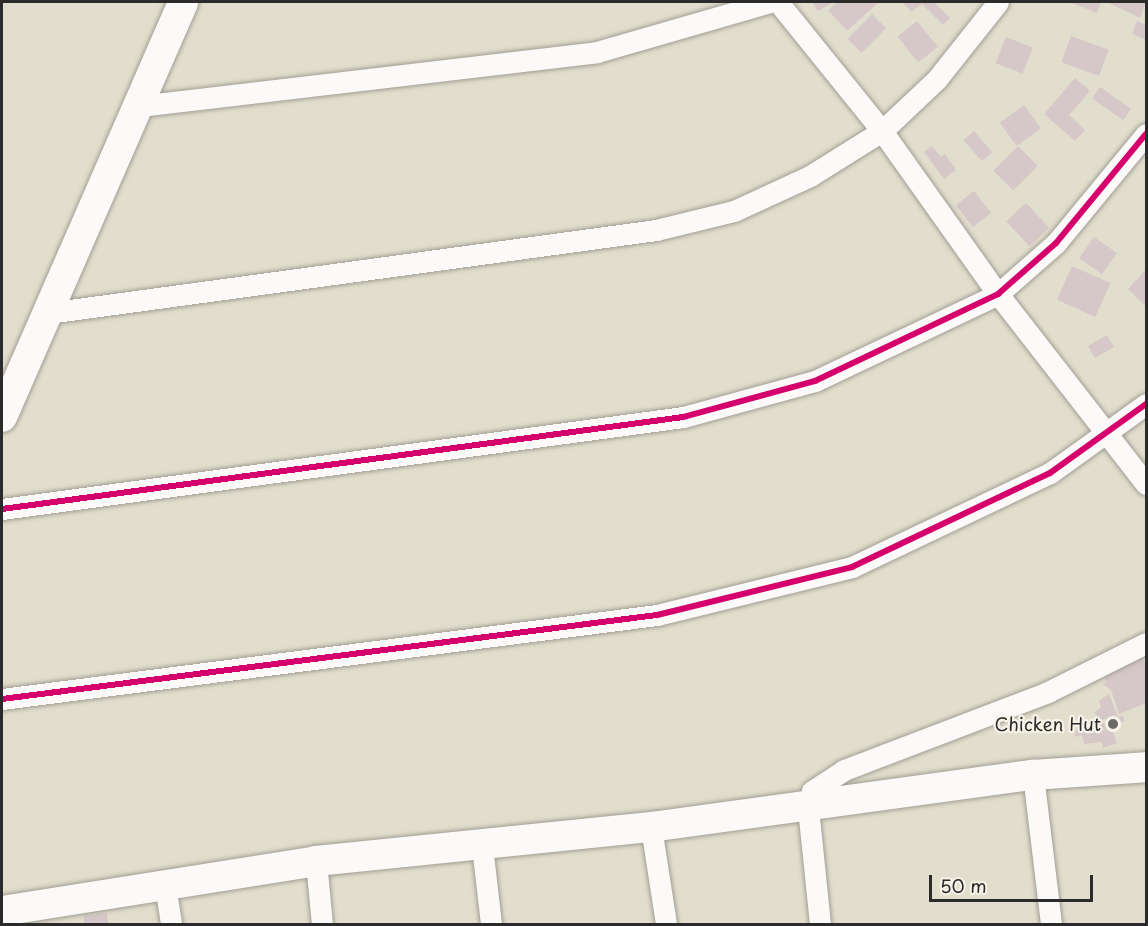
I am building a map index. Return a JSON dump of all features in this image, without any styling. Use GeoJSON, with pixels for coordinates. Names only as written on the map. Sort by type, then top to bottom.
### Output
{"type":"FeatureCollection","features":[{"type":"Feature","properties":{"kind":"street"},"geometry":{"type":"LineString","coordinates":[[2,417],[183,2]]}},
{"type":"Feature","properties":{"kind":"street"},"geometry":{"type":"LineString","coordinates":[[139,106],[597,52],[770,2]]}},
{"type":"Feature","properties":{"kind":"street"},"geometry":{"type":"LineString","coordinates":[[778,2],[882,131],[998,294],[1146,484]]}},
{"type":"Feature","properties":{"kind":"street"},"geometry":{"type":"LineString","coordinates":[[48,313],[656,230],[734,211],[810,176],[882,131],[937,79],[998,2]]}},
{"type":"Feature","properties":{"kind":"street"},"geometry":{"type":"LineString","coordinates":[[2,509],[683,417],[815,381],[998,294],[1056,243],[1146,134]]}},
{"type":"Feature","properties":{"kind":"street"},"geometry":{"type":"LineString","coordinates":[[2,699],[669,612],[852,567],[1050,474],[1146,404]]}},
{"type":"Feature","properties":{"kind":"street"},"geometry":{"type":"LineString","coordinates":[[820,924],[808,807],[812,791],[844,770],[1048,692],[1146,643]]}},
{"type":"Feature","properties":{"kind":"street"},"geometry":{"type":"LineString","coordinates":[[10,915],[165,885],[316,861],[482,846],[808,807],[1033,774],[1146,767]]}},
{"type":"Feature","properties":{"kind":"street"},"geometry":{"type":"LineString","coordinates":[[1033,774],[1051,924]]}},
{"type":"Feature","properties":{"kind":"street"},"geometry":{"type":"LineString","coordinates":[[651,826],[666,924]]}},
{"type":"Feature","properties":{"kind":"street"},"geometry":{"type":"LineString","coordinates":[[482,846],[491,924]]}},
{"type":"Feature","properties":{"kind":"street"},"geometry":{"type":"LineString","coordinates":[[316,861],[322,924]]}},
{"type":"Feature","properties":{"kind":"street"},"geometry":{"type":"LineString","coordinates":[[165,885],[171,924]]}},
{"type":"Feature","properties":{"kind":"building"},"geometry":{"type":"Polygon","coordinates":[[[812,2],[831,2],[832,3],[818,11],[812,2]]]}},
{"type":"Feature","properties":{"kind":"building"},"geometry":{"type":"Polygon","coordinates":[[[838,2],[878,3],[847,31],[828,10],[838,2]]]}},
{"type":"Feature","properties":{"kind":"building"},"geometry":{"type":"Polygon","coordinates":[[[903,2],[920,2],[922,4],[911,12],[903,2]]]}},
{"type":"Feature","properties":{"kind":"building"},"geometry":{"type":"Polygon","coordinates":[[[934,2],[950,18],[943,25],[922,4],[934,2]]]}},
{"type":"Feature","properties":{"kind":"building"},"geometry":{"type":"Polygon","coordinates":[[[1069,2],[1101,2],[1097,13],[1069,2]]]}},
{"type":"Feature","properties":{"kind":"building"},"geometry":{"type":"Polygon","coordinates":[[[1107,2],[1146,2],[1140,18],[1107,2]]]}},
{"type":"Feature","properties":{"kind":"building"},"geometry":{"type":"Polygon","coordinates":[[[872,14],[886,28],[861,53],[847,39],[872,14]]]}},
{"type":"Feature","properties":{"kind":"building"},"geometry":{"type":"Polygon","coordinates":[[[917,21],[938,47],[918,62],[898,37],[917,21]]]}},
{"type":"Feature","properties":{"kind":"building"},"geometry":{"type":"Polygon","coordinates":[[[1137,21],[1146,25],[1146,40],[1132,34],[1137,21]]]}},
{"type":"Feature","properties":{"kind":"building"},"geometry":{"type":"Polygon","coordinates":[[[1071,36],[1109,50],[1099,76],[1061,62],[1071,36]]]}},
{"type":"Feature","properties":{"kind":"building"},"geometry":{"type":"Polygon","coordinates":[[[1006,37],[1033,48],[1022,74],[996,63],[1006,37]]]}},
{"type":"Feature","properties":{"kind":"building"},"geometry":{"type":"Polygon","coordinates":[[[1075,78],[1090,91],[1069,115],[1085,130],[1075,141],[1044,114],[1075,78]]]}},
{"type":"Feature","properties":{"kind":"building"},"geometry":{"type":"Polygon","coordinates":[[[1100,87],[1131,109],[1123,120],[1092,98],[1100,87]]]}},
{"type":"Feature","properties":{"kind":"building"},"geometry":{"type":"Polygon","coordinates":[[[1024,105],[1041,128],[1017,146],[1000,123],[1024,105]]]}},
{"type":"Feature","properties":{"kind":"building"},"geometry":{"type":"Polygon","coordinates":[[[974,131],[992,152],[982,161],[963,140],[974,131]]]}},
{"type":"Feature","properties":{"kind":"building"},"geometry":{"type":"Polygon","coordinates":[[[932,146],[941,157],[945,154],[956,170],[944,179],[924,152],[932,146]]]}},
{"type":"Feature","properties":{"kind":"building"},"geometry":{"type":"Polygon","coordinates":[[[1018,146],[1038,166],[1013,191],[993,171],[1018,146]]]}},
{"type":"Feature","properties":{"kind":"building"},"geometry":{"type":"Polygon","coordinates":[[[974,191],[991,213],[973,227],[956,205],[974,191]]]}},
{"type":"Feature","properties":{"kind":"building"},"geometry":{"type":"Polygon","coordinates":[[[1026,203],[1049,228],[1029,246],[1006,221],[1026,203]]]}},
{"type":"Feature","properties":{"kind":"building"},"geometry":{"type":"Polygon","coordinates":[[[1094,237],[1117,253],[1102,274],[1079,258],[1094,237]]]}},
{"type":"Feature","properties":{"kind":"building"},"geometry":{"type":"Polygon","coordinates":[[[1072,266],[1110,283],[1095,317],[1057,300],[1072,266]]]}},
{"type":"Feature","properties":{"kind":"building"},"geometry":{"type":"Polygon","coordinates":[[[1146,269],[1146,307],[1128,289],[1146,269]]]}},
{"type":"Feature","properties":{"kind":"building"},"geometry":{"type":"Polygon","coordinates":[[[1107,335],[1114,347],[1095,358],[1088,346],[1107,335]]]}},
{"type":"Feature","properties":{"kind":"building"},"geometry":{"type":"Polygon","coordinates":[[[1141,655],[1146,665],[1146,703],[1119,714],[1111,690],[1103,684],[1107,682],[1102,673],[1141,655]]]}},
{"type":"Feature","properties":{"kind":"building"},"geometry":{"type":"Polygon","coordinates":[[[1109,694],[1118,717],[1123,716],[1125,721],[1108,727],[1106,719],[1101,720],[1094,712],[1101,708],[1099,701],[1109,694]]]}},
{"type":"Feature","properties":{"kind":"building"},"geometry":{"type":"Polygon","coordinates":[[[1097,717],[1112,730],[1117,743],[1103,748],[1102,742],[1084,744],[1082,735],[1074,737],[1077,728],[1097,717]]]}},
{"type":"Feature","properties":{"kind":"building"},"geometry":{"type":"Polygon","coordinates":[[[107,913],[108,924],[84,924],[84,916],[107,913]]]}},
{"type":"Feature","properties":{"kind":"cycle path"},"geometry":{"type":"LineString","coordinates":[[2,509],[683,417],[815,381],[998,294],[1056,243],[1146,134]]}},
{"type":"Feature","properties":{"kind":"cycle path"},"geometry":{"type":"LineString","coordinates":[[2,699],[657,615],[852,567],[1050,473],[1146,404]]}},
{"type":"Feature","properties":{"kind":"place","name":"Chicken Hut"},"geometry":{"type":"Point","coordinates":[1113,724]}}]}
